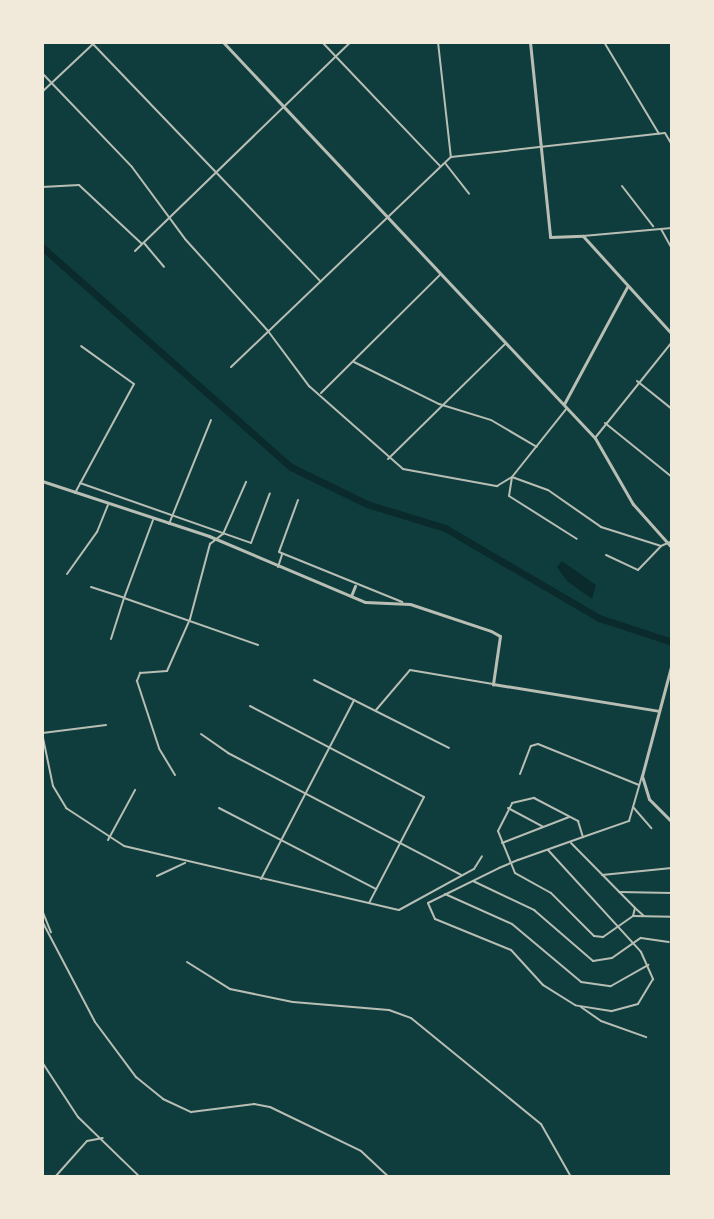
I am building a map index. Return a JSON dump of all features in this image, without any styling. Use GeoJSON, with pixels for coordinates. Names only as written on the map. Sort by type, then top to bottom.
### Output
{"type":"FeatureCollection","features":[{"type":"Feature","properties":{"kind":"street"},"geometry":{"type":"LineString","coordinates":[[223,42],[596,438],[633,504],[671,542],[672,548]]}},
{"type":"Feature","properties":{"kind":"street"},"geometry":{"type":"LineString","coordinates":[[322,42],[440,166]]}},
{"type":"Feature","properties":{"kind":"street"},"geometry":{"type":"LineString","coordinates":[[135,250],[351,42]]}},
{"type":"Feature","properties":{"kind":"street"},"geometry":{"type":"LineString","coordinates":[[451,157],[439,42],[459,46],[502,42]]}},
{"type":"Feature","properties":{"kind":"street"},"geometry":{"type":"LineString","coordinates":[[530,42],[550,237],[583,236],[653,227],[672,228]]}},
{"type":"Feature","properties":{"kind":"street"},"geometry":{"type":"LineString","coordinates":[[604,42],[659,134]]}},
{"type":"Feature","properties":{"kind":"street"},"geometry":{"type":"LineString","coordinates":[[42,92],[93,43],[321,282]]}},
{"type":"Feature","properties":{"kind":"street"},"geometry":{"type":"LineString","coordinates":[[42,73],[171,216],[185,239],[268,331],[309,386],[321,393],[388,459],[405,469],[494,486],[512,477],[537,447],[565,406],[627,287]]}},
{"type":"Feature","properties":{"kind":"street"},"geometry":{"type":"LineString","coordinates":[[231,367],[451,157],[665,133],[672,145]]}},
{"type":"Feature","properties":{"kind":"street"},"geometry":{"type":"LineString","coordinates":[[445,162],[469,194]]}},
{"type":"Feature","properties":{"kind":"street"},"geometry":{"type":"LineString","coordinates":[[42,187],[79,185],[143,244],[164,267]]}},
{"type":"Feature","properties":{"kind":"street"},"geometry":{"type":"LineString","coordinates":[[622,186],[653,227]]}},
{"type":"Feature","properties":{"kind":"street"},"geometry":{"type":"LineString","coordinates":[[661,229],[672,249]]}},
{"type":"Feature","properties":{"kind":"street"},"geometry":{"type":"LineString","coordinates":[[583,236],[672,334]]}},
{"type":"Feature","properties":{"kind":"street"},"geometry":{"type":"LineString","coordinates":[[321,393],[442,273]]}},
{"type":"Feature","properties":{"kind":"street"},"geometry":{"type":"LineString","coordinates":[[596,438],[636,380],[672,342]]}},
{"type":"Feature","properties":{"kind":"street"},"geometry":{"type":"LineString","coordinates":[[388,459],[506,343]]}},
{"type":"Feature","properties":{"kind":"street"},"geometry":{"type":"LineString","coordinates":[[75,493],[134,384],[81,346]]}},
{"type":"Feature","properties":{"kind":"street"},"geometry":{"type":"LineString","coordinates":[[354,362],[444,403],[491,420],[537,447]]}},
{"type":"Feature","properties":{"kind":"street"},"geometry":{"type":"LineString","coordinates":[[636,380],[672,409]]}},
{"type":"Feature","properties":{"kind":"street"},"geometry":{"type":"LineString","coordinates":[[169,524],[211,420]]}},
{"type":"Feature","properties":{"kind":"street"},"geometry":{"type":"LineString","coordinates":[[605,423],[672,477]]}},
{"type":"Feature","properties":{"kind":"street"},"geometry":{"type":"LineString","coordinates":[[512,477],[509,496],[577,539]]}},
{"type":"Feature","properties":{"kind":"street"},"geometry":{"type":"LineString","coordinates":[[512,477],[548,490],[601,527],[661,546]]}},
{"type":"Feature","properties":{"kind":"street"},"geometry":{"type":"LineString","coordinates":[[42,481],[108,506],[215,539],[278,567],[376,605],[410,604]]}},
{"type":"Feature","properties":{"kind":"street"},"geometry":{"type":"LineString","coordinates":[[175,775],[159,748],[137,681],[141,673],[167,670],[190,619],[215,539],[223,534],[246,482]]}},
{"type":"Feature","properties":{"kind":"street"},"geometry":{"type":"LineString","coordinates":[[80,483],[251,543],[270,493]]}},
{"type":"Feature","properties":{"kind":"street"},"geometry":{"type":"LineString","coordinates":[[298,500],[278,549],[283,554],[355,586],[500,636],[493,684]]}},
{"type":"Feature","properties":{"kind":"street"},"geometry":{"type":"LineString","coordinates":[[67,574],[97,532],[108,506]]}},
{"type":"Feature","properties":{"kind":"street"},"geometry":{"type":"LineString","coordinates":[[111,639],[153,520]]}},
{"type":"Feature","properties":{"kind":"street"},"geometry":{"type":"LineString","coordinates":[[606,555],[637,570],[661,546],[671,542]]}},
{"type":"Feature","properties":{"kind":"street"},"geometry":{"type":"LineString","coordinates":[[278,567],[283,554]]}},
{"type":"Feature","properties":{"kind":"street"},"geometry":{"type":"LineString","coordinates":[[351,596],[355,586]]}},
{"type":"Feature","properties":{"kind":"street"},"geometry":{"type":"LineString","coordinates":[[92,587],[190,619],[258,645]]}},
{"type":"Feature","properties":{"kind":"street"},"geometry":{"type":"LineString","coordinates":[[646,1036],[601,1021],[543,985],[511,950],[435,919],[429,903],[508,864],[628,821],[670,679],[672,663]]}},
{"type":"Feature","properties":{"kind":"street"},"geometry":{"type":"LineString","coordinates":[[376,710],[410,670],[659,711]]}},
{"type":"Feature","properties":{"kind":"street"},"geometry":{"type":"LineString","coordinates":[[314,680],[449,748]]}},
{"type":"Feature","properties":{"kind":"street"},"geometry":{"type":"LineString","coordinates":[[261,879],[354,700]]}},
{"type":"Feature","properties":{"kind":"street"},"geometry":{"type":"LineString","coordinates":[[250,706],[424,796],[369,903]]}},
{"type":"Feature","properties":{"kind":"street"},"geometry":{"type":"LineString","coordinates":[[106,725],[42,733],[57,795],[66,808],[108,840],[185,863],[403,910],[460,875],[474,869],[482,856]]}},
{"type":"Feature","properties":{"kind":"street"},"geometry":{"type":"LineString","coordinates":[[201,734],[305,793],[460,875]]}},
{"type":"Feature","properties":{"kind":"street"},"geometry":{"type":"LineString","coordinates":[[520,774],[531,746],[538,744],[639,785]]}},
{"type":"Feature","properties":{"kind":"street"},"geometry":{"type":"LineString","coordinates":[[642,776],[649,799],[672,822]]}},
{"type":"Feature","properties":{"kind":"street"},"geometry":{"type":"LineString","coordinates":[[108,840],[135,790]]}},
{"type":"Feature","properties":{"kind":"street"},"geometry":{"type":"LineString","coordinates":[[583,837],[578,821],[534,798],[508,808],[498,831],[508,864],[564,904],[594,936],[603,937],[633,916],[672,917]]}},
{"type":"Feature","properties":{"kind":"street"},"geometry":{"type":"LineString","coordinates":[[633,807],[651,828]]}},
{"type":"Feature","properties":{"kind":"street"},"geometry":{"type":"LineString","coordinates":[[219,808],[376,889]]}},
{"type":"Feature","properties":{"kind":"street"},"geometry":{"type":"LineString","coordinates":[[508,808],[544,828]]}},
{"type":"Feature","properties":{"kind":"street"},"geometry":{"type":"LineString","coordinates":[[502,843],[569,817]]}},
{"type":"Feature","properties":{"kind":"street"},"geometry":{"type":"LineString","coordinates":[[571,842],[644,916]]}},
{"type":"Feature","properties":{"kind":"street"},"geometry":{"type":"LineString","coordinates":[[548,850],[620,924],[636,944],[648,965],[651,986],[638,1004],[611,1011],[581,1007]]}},
{"type":"Feature","properties":{"kind":"street"},"geometry":{"type":"LineString","coordinates":[[157,876],[185,863]]}},
{"type":"Feature","properties":{"kind":"street"},"geometry":{"type":"LineString","coordinates":[[602,875],[672,868]]}},
{"type":"Feature","properties":{"kind":"street"},"geometry":{"type":"LineString","coordinates":[[473,880],[541,915],[587,958],[607,960],[636,944],[641,938],[669,942]]}},
{"type":"Feature","properties":{"kind":"street"},"geometry":{"type":"LineString","coordinates":[[619,892],[672,893]]}},
{"type":"Feature","properties":{"kind":"street"},"geometry":{"type":"LineString","coordinates":[[445,894],[512,924],[581,982],[611,986],[648,965]]}},
{"type":"Feature","properties":{"kind":"street"},"geometry":{"type":"LineString","coordinates":[[633,916],[635,908]]}},
{"type":"Feature","properties":{"kind":"street"},"geometry":{"type":"LineString","coordinates":[[42,910],[94,1022],[136,1077],[163,1099],[191,1112],[254,1104],[270,1107],[361,1151],[389,1177]]}},
{"type":"Feature","properties":{"kind":"street"},"geometry":{"type":"LineString","coordinates":[[42,921],[52,934]]}},
{"type":"Feature","properties":{"kind":"street"},"geometry":{"type":"LineString","coordinates":[[187,963],[230,989],[293,1002],[389,1010],[411,1018],[541,1124],[571,1177]]}},
{"type":"Feature","properties":{"kind":"street"},"geometry":{"type":"LineString","coordinates":[[42,1062],[78,1117],[104,1138],[140,1177]]}},
{"type":"Feature","properties":{"kind":"street"},"geometry":{"type":"LineString","coordinates":[[55,1177],[87,1141],[104,1138]]}},
{"type":"Feature","properties":{"kind":"water"},"geometry":{"type":"Polygon","coordinates":[[[562,561],[596,585],[592,599],[567,581],[557,567],[562,561]]]}},
{"type":"Feature","properties":{"kind":"waterway"},"geometry":{"type":"LineString","coordinates":[[42,247],[291,467],[367,504],[445,528],[599,618],[672,642]]}}]}
